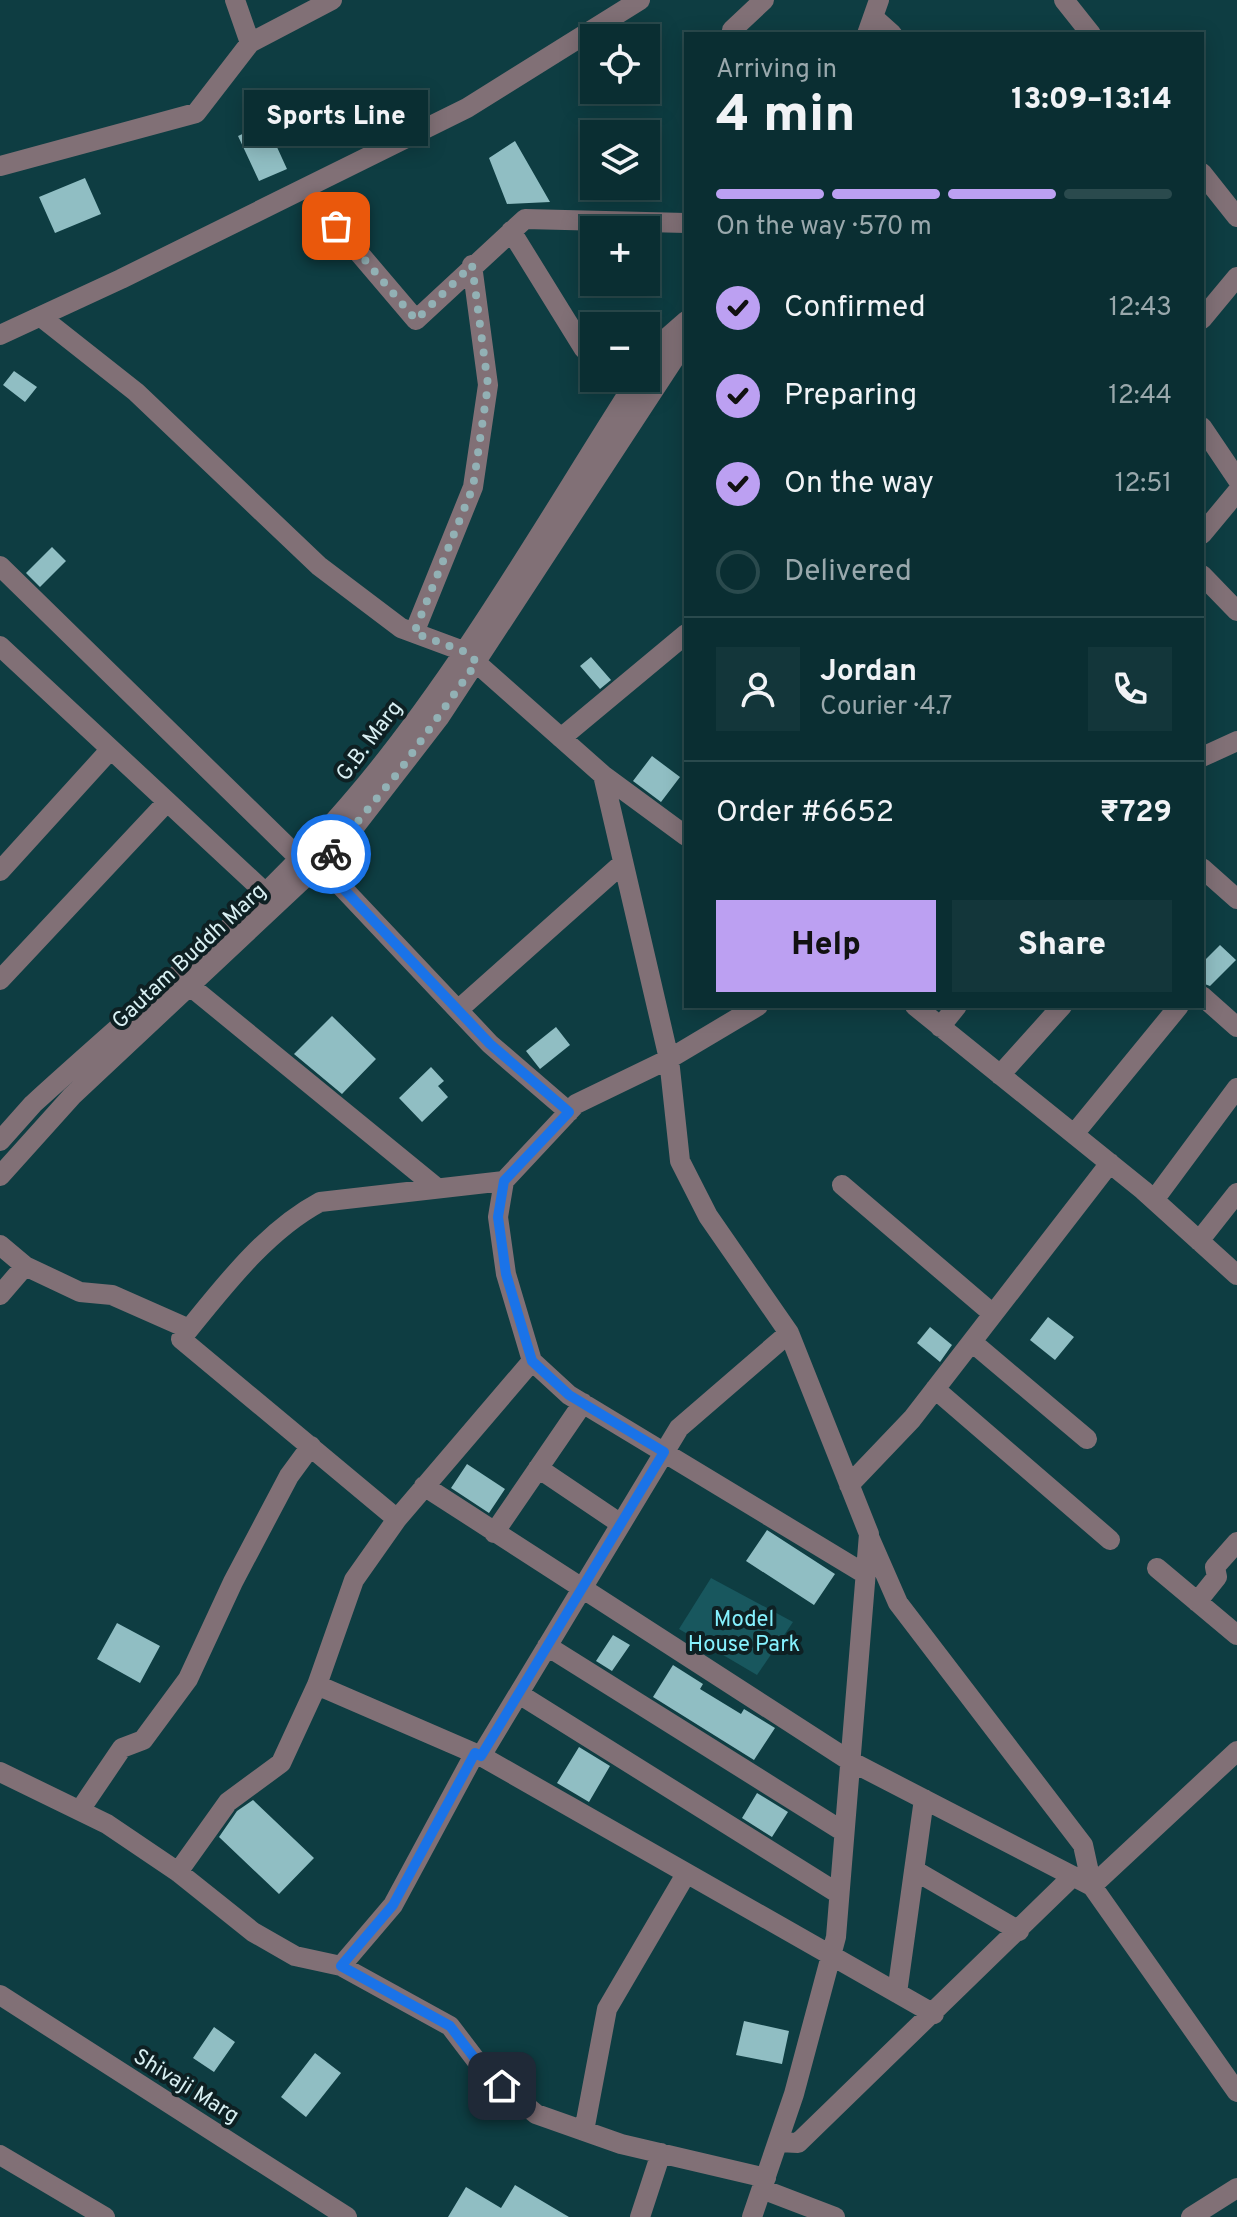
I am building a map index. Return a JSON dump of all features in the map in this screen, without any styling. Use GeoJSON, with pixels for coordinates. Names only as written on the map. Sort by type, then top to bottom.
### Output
{"type":"FeatureCollection","features":[{"type":"Feature","properties":{"kind":"street"},"geometry":{"type":"LineString","coordinates":[[235,0],[250,43]]}},
{"type":"Feature","properties":{"kind":"street"},"geometry":{"type":"LineString","coordinates":[[0,166],[196,113],[250,43],[332,0]]}},
{"type":"Feature","properties":{"kind":"street"},"geometry":{"type":"LineString","coordinates":[[0,335],[467,108],[640,0]]}},
{"type":"Feature","properties":{"kind":"street"},"geometry":{"type":"LineString","coordinates":[[732,30],[764,0]]}},
{"type":"Feature","properties":{"kind":"street"},"geometry":{"type":"LineString","coordinates":[[1064,0],[1089,32]]}},
{"type":"Feature","properties":{"kind":"street"},"geometry":{"type":"LineString","coordinates":[[873,17],[890,32]]}},
{"type":"Feature","properties":{"kind":"street"},"geometry":{"type":"LineString","coordinates":[[1204,176],[1237,217]]}},
{"type":"Feature","properties":{"kind":"street"},"geometry":{"type":"LineString","coordinates":[[336,226],[416,320],[525,219],[684,223]]}},
{"type":"Feature","properties":{"kind":"street"},"geometry":{"type":"LineString","coordinates":[[511,231],[580,343]]}},
{"type":"Feature","properties":{"kind":"street"},"geometry":{"type":"LineString","coordinates":[[414,633],[473,487],[488,385],[472,265]]}},
{"type":"Feature","properties":{"kind":"street"},"geometry":{"type":"LineString","coordinates":[[1204,317],[1237,277]]}},
{"type":"Feature","properties":{"kind":"street"},"geometry":{"type":"LineString","coordinates":[[41,317],[136,392],[319,566],[401,628],[470,656],[603,775],[684,833]]}},
{"type":"Feature","properties":{"kind":"street"},"geometry":{"type":"LineString","coordinates":[[660,345],[684,323]]}},
{"type":"Feature","properties":{"kind":"street"},"geometry":{"type":"LineString","coordinates":[[470,656],[678,353],[684,329]]}},
{"type":"Feature","properties":{"kind":"street"},"geometry":{"type":"LineString","coordinates":[[0,1141],[33,1104],[310,862],[343,842],[401,769],[630,392]]}},
{"type":"Feature","properties":{"kind":"street"},"geometry":{"type":"LineString","coordinates":[[1204,430],[1237,479]]}},
{"type":"Feature","properties":{"kind":"street"},"geometry":{"type":"LineString","coordinates":[[1204,532],[1237,492]]}},
{"type":"Feature","properties":{"kind":"street"},"geometry":{"type":"LineString","coordinates":[[0,566],[310,862],[490,1044],[569,1112]]}},
{"type":"Feature","properties":{"kind":"street"},"geometry":{"type":"LineString","coordinates":[[1204,577],[1237,611]]}},
{"type":"Feature","properties":{"kind":"street"},"geometry":{"type":"LineString","coordinates":[[561,738],[684,636]]}},
{"type":"Feature","properties":{"kind":"street"},"geometry":{"type":"LineString","coordinates":[[0,646],[271,898]]}},
{"type":"Feature","properties":{"kind":"street"},"geometry":{"type":"LineString","coordinates":[[1204,756],[1237,741]]}},
{"type":"Feature","properties":{"kind":"street"},"geometry":{"type":"LineString","coordinates":[[0,871],[110,750]]}},
{"type":"Feature","properties":{"kind":"street"},"geometry":{"type":"LineString","coordinates":[[603,775],[669,1059],[680,1161],[708,1216],[789,1333],[898,1603],[1083,1845],[1092,1886],[1236,2088]]}},
{"type":"Feature","properties":{"kind":"street"},"geometry":{"type":"LineString","coordinates":[[0,980],[167,802]]}},
{"type":"Feature","properties":{"kind":"street"},"geometry":{"type":"LineString","coordinates":[[458,1010],[623,863]]}},
{"type":"Feature","properties":{"kind":"street"},"geometry":{"type":"LineString","coordinates":[[1204,870],[1237,899]]}},
{"type":"Feature","properties":{"kind":"street","name":"Gautam Buddh Marg"},"geometry":{"type":"LineString","coordinates":[[0,1176],[72,1096],[190,986],[271,898]]}},
{"type":"Feature","properties":{"kind":"street"},"geometry":{"type":"LineString","coordinates":[[190,986],[437,1188]]}},
{"type":"Feature","properties":{"kind":"street"},"geometry":{"type":"LineString","coordinates":[[1204,998],[1237,1027]]}},
{"type":"Feature","properties":{"kind":"street"},"geometry":{"type":"LineString","coordinates":[[755,1008],[669,1059],[576,1104],[504,1181],[498,1217],[506,1274],[532,1361],[583,1403],[865,1574]]}},
{"type":"Feature","properties":{"kind":"street"},"geometry":{"type":"LineString","coordinates":[[917,1008],[1110,1163],[1237,1275]]}},
{"type":"Feature","properties":{"kind":"street"},"geometry":{"type":"LineString","coordinates":[[940,1027],[955,1008]]}},
{"type":"Feature","properties":{"kind":"street"},"geometry":{"type":"LineString","coordinates":[[1000,1075],[1060,1008]]}},
{"type":"Feature","properties":{"kind":"street"},"geometry":{"type":"LineString","coordinates":[[1074,1134],[1177,1008]]}},
{"type":"Feature","properties":{"kind":"street"},"geometry":{"type":"LineString","coordinates":[[1154,1200],[1237,1088]]}},
{"type":"Feature","properties":{"kind":"street"},"geometry":{"type":"LineString","coordinates":[[849,1485],[912,1419],[1110,1163]]}},
{"type":"Feature","properties":{"kind":"street"},"geometry":{"type":"LineString","coordinates":[[397,1519],[181,1339],[216,1295],[295,1216],[320,1202],[504,1181]]}},
{"type":"Feature","properties":{"kind":"street"},"geometry":{"type":"LineString","coordinates":[[842,1185],[993,1314]]}},
{"type":"Feature","properties":{"kind":"street"},"geometry":{"type":"LineString","coordinates":[[1199,1241],[1237,1193]]}},
{"type":"Feature","properties":{"kind":"street"},"geometry":{"type":"LineString","coordinates":[[0,1245],[25,1266],[80,1292],[112,1295],[189,1329]]}},
{"type":"Feature","properties":{"kind":"street"},"geometry":{"type":"LineString","coordinates":[[0,1295],[25,1266]]}},
{"type":"Feature","properties":{"kind":"street"},"geometry":{"type":"LineString","coordinates":[[341,1966],[393,1905],[478,1754],[519,1694],[679,1428],[789,1333]]}},
{"type":"Feature","properties":{"kind":"street"},"geometry":{"type":"LineString","coordinates":[[972,1342],[1087,1439]]}},
{"type":"Feature","properties":{"kind":"street"},"geometry":{"type":"LineString","coordinates":[[178,1872],[228,1802],[281,1763],[317,1685],[354,1580],[397,1519],[532,1361]]}},
{"type":"Feature","properties":{"kind":"street"},"geometry":{"type":"LineString","coordinates":[[935,1389],[1110,1540]]}},
{"type":"Feature","properties":{"kind":"street"},"geometry":{"type":"LineString","coordinates":[[494,1533],[583,1403]]}},
{"type":"Feature","properties":{"kind":"street"},"geometry":{"type":"LineString","coordinates":[[80,1810],[122,1748],[143,1740],[188,1679],[240,1569],[289,1476],[311,1446]]}},
{"type":"Feature","properties":{"kind":"street"},"geometry":{"type":"LineString","coordinates":[[538,1468],[621,1524]]}},
{"type":"Feature","properties":{"kind":"street"},"geometry":{"type":"LineString","coordinates":[[424,1486],[850,1761],[1092,1886]]}},
{"type":"Feature","properties":{"kind":"street"},"geometry":{"type":"LineString","coordinates":[[752,2217],[778,2142],[831,1957],[869,1534]]}},
{"type":"Feature","properties":{"kind":"street"},"geometry":{"type":"LineString","coordinates":[[1197,1602],[1217,1577],[1215,1567],[1237,1542]]}},
{"type":"Feature","properties":{"kind":"street"},"geometry":{"type":"LineString","coordinates":[[1157,1568],[1237,1635]]}},
{"type":"Feature","properties":{"kind":"street"},"geometry":{"type":"LineString","coordinates":[[547,1646],[844,1832]]}},
{"type":"Feature","properties":{"kind":"street"},"geometry":{"type":"LineString","coordinates":[[317,1685],[478,1754],[934,2014]]}},
{"type":"Feature","properties":{"kind":"street"},"geometry":{"type":"LineString","coordinates":[[519,1694],[839,1894]]}},
{"type":"Feature","properties":{"kind":"street"},"geometry":{"type":"LineString","coordinates":[[1092,1886],[1237,1751]]}},
{"type":"Feature","properties":{"kind":"street"},"geometry":{"type":"LineString","coordinates":[[0,1772],[80,1810],[178,1872],[253,1932],[295,1956],[341,1966],[450,2026],[485,2072],[536,2114],[764,2184],[835,2217]]}},
{"type":"Feature","properties":{"kind":"street"},"geometry":{"type":"LineString","coordinates":[[897,1993],[924,1799]]}},
{"type":"Feature","properties":{"kind":"street"},"geometry":{"type":"LineString","coordinates":[[914,1870],[1019,1931]]}},
{"type":"Feature","properties":{"kind":"street"},"geometry":{"type":"LineString","coordinates":[[584,2131],[607,2009],[686,1874]]}},
{"type":"Feature","properties":{"kind":"street"},"geometry":{"type":"LineString","coordinates":[[778,2142],[798,2143],[1073,1876]]}},
{"type":"Feature","properties":{"kind":"street","name":"Shivaji Marg"},"geometry":{"type":"LineString","coordinates":[[0,1995],[347,2217]]}},
{"type":"Feature","properties":{"kind":"street"},"geometry":{"type":"LineString","coordinates":[[640,2217],[661,2153]]}},
{"type":"Feature","properties":{"kind":"street"},"geometry":{"type":"LineString","coordinates":[[0,2155],[105,2217]]}},
{"type":"Feature","properties":{"kind":"street"},"geometry":{"type":"LineString","coordinates":[[1191,2217],[1237,2188]]}},
{"type":"Feature","properties":{"kind":"green space","name":"Model House Park"},"geometry":{"type":"Polygon","coordinates":[[[711,1578],[793,1622],[757,1675],[679,1629],[711,1578]]]}},
{"type":"Feature","properties":{"kind":"building"},"geometry":{"type":"Polygon","coordinates":[[[266,123],[287,169],[259,181],[238,136],[266,123]]]}},
{"type":"Feature","properties":{"kind":"building"},"geometry":{"type":"Polygon","coordinates":[[[515,141],[550,202],[507,204],[489,158],[515,141]]]}},
{"type":"Feature","properties":{"kind":"building"},"geometry":{"type":"Polygon","coordinates":[[[85,178],[101,214],[55,233],[39,197],[85,178]]]}},
{"type":"Feature","properties":{"kind":"building"},"geometry":{"type":"Polygon","coordinates":[[[14,371],[37,387],[25,402],[3,385],[14,371]]]}},
{"type":"Feature","properties":{"kind":"building"},"geometry":{"type":"Polygon","coordinates":[[[52,547],[66,561],[40,587],[26,573],[52,547]]]}},
{"type":"Feature","properties":{"kind":"building"},"geometry":{"type":"Polygon","coordinates":[[[591,657],[611,680],[600,689],[580,666],[591,657]]]}},
{"type":"Feature","properties":{"kind":"building"},"geometry":{"type":"Polygon","coordinates":[[[652,756],[680,777],[661,802],[633,781],[652,756]]]}},
{"type":"Feature","properties":{"kind":"building"},"geometry":{"type":"Polygon","coordinates":[[[1220,945],[1236,960],[1210,986],[1204,984],[1204,961],[1220,945]]]}},
{"type":"Feature","properties":{"kind":"building"},"geometry":{"type":"Polygon","coordinates":[[[332,1016],[376,1059],[342,1094],[294,1054],[332,1016]]]}},
{"type":"Feature","properties":{"kind":"building"},"geometry":{"type":"Polygon","coordinates":[[[556,1027],[570,1045],[540,1069],[526,1051],[556,1027]]]}},
{"type":"Feature","properties":{"kind":"building"},"geometry":{"type":"Polygon","coordinates":[[[431,1067],[444,1081],[438,1086],[448,1097],[422,1122],[399,1098],[431,1067]]]}},
{"type":"Feature","properties":{"kind":"building"},"geometry":{"type":"Polygon","coordinates":[[[1048,1317],[1074,1337],[1055,1360],[1030,1340],[1048,1317]]]}},
{"type":"Feature","properties":{"kind":"building"},"geometry":{"type":"Polygon","coordinates":[[[930,1327],[952,1345],[940,1362],[917,1343],[930,1327]]]}},
{"type":"Feature","properties":{"kind":"building"},"geometry":{"type":"Polygon","coordinates":[[[467,1464],[505,1489],[489,1513],[451,1488],[467,1464]]]}},
{"type":"Feature","properties":{"kind":"building"},"geometry":{"type":"Polygon","coordinates":[[[767,1530],[835,1574],[814,1605],[746,1561],[767,1530]]]}},
{"type":"Feature","properties":{"kind":"building"},"geometry":{"type":"Polygon","coordinates":[[[117,1623],[160,1646],[140,1683],[97,1659],[117,1623]]]}},
{"type":"Feature","properties":{"kind":"building"},"geometry":{"type":"Polygon","coordinates":[[[613,1635],[630,1645],[612,1671],[596,1661],[613,1635]]]}},
{"type":"Feature","properties":{"kind":"building"},"geometry":{"type":"Polygon","coordinates":[[[673,1665],[703,1684],[700,1689],[741,1714],[744,1709],[775,1728],[754,1760],[653,1697],[673,1665]]]}},
{"type":"Feature","properties":{"kind":"building"},"geometry":{"type":"Polygon","coordinates":[[[579,1747],[610,1766],[589,1802],[557,1783],[579,1747]]]}},
{"type":"Feature","properties":{"kind":"building"},"geometry":{"type":"Polygon","coordinates":[[[757,1793],[788,1812],[772,1837],[742,1818],[757,1793]]]}},
{"type":"Feature","properties":{"kind":"building"},"geometry":{"type":"Polygon","coordinates":[[[253,1800],[314,1858],[279,1894],[219,1837],[237,1811],[253,1800]]]}},
{"type":"Feature","properties":{"kind":"building"},"geometry":{"type":"Polygon","coordinates":[[[744,2021],[789,2031],[782,2064],[736,2055],[744,2021]]]}},
{"type":"Feature","properties":{"kind":"building"},"geometry":{"type":"Polygon","coordinates":[[[214,2027],[235,2042],[214,2072],[193,2058],[214,2027]]]}},
{"type":"Feature","properties":{"kind":"building"},"geometry":{"type":"Polygon","coordinates":[[[315,2053],[341,2073],[306,2117],[281,2097],[315,2053]]]}},
{"type":"Feature","properties":{"kind":"building"},"geometry":{"type":"Polygon","coordinates":[[[515,2185],[569,2217],[448,2217],[466,2187],[501,2208],[515,2185]]]}},
{"type":"Feature","properties":{"kind":"way so far"},"geometry":{"type":"LineString","coordinates":[[331,854],[401,769],[477,662],[463,651],[414,633],[473,487],[488,385],[472,265],[416,320],[336,226]]}},
{"type":"Feature","properties":{"kind":"place","name":"Sports Line"},"geometry":{"type":"Point","coordinates":[336,226]}},
{"type":"Feature","properties":{"kind":"route"},"geometry":{"type":"LineString","coordinates":[[331,854],[320,864],[490,1044],[526,1071],[569,1112],[504,1181],[498,1217],[506,1274],[532,1361],[569,1395],[664,1452],[481,1756],[475,1753],[393,1905],[341,1966],[450,2026],[485,2072],[502,2086]]}}]}
